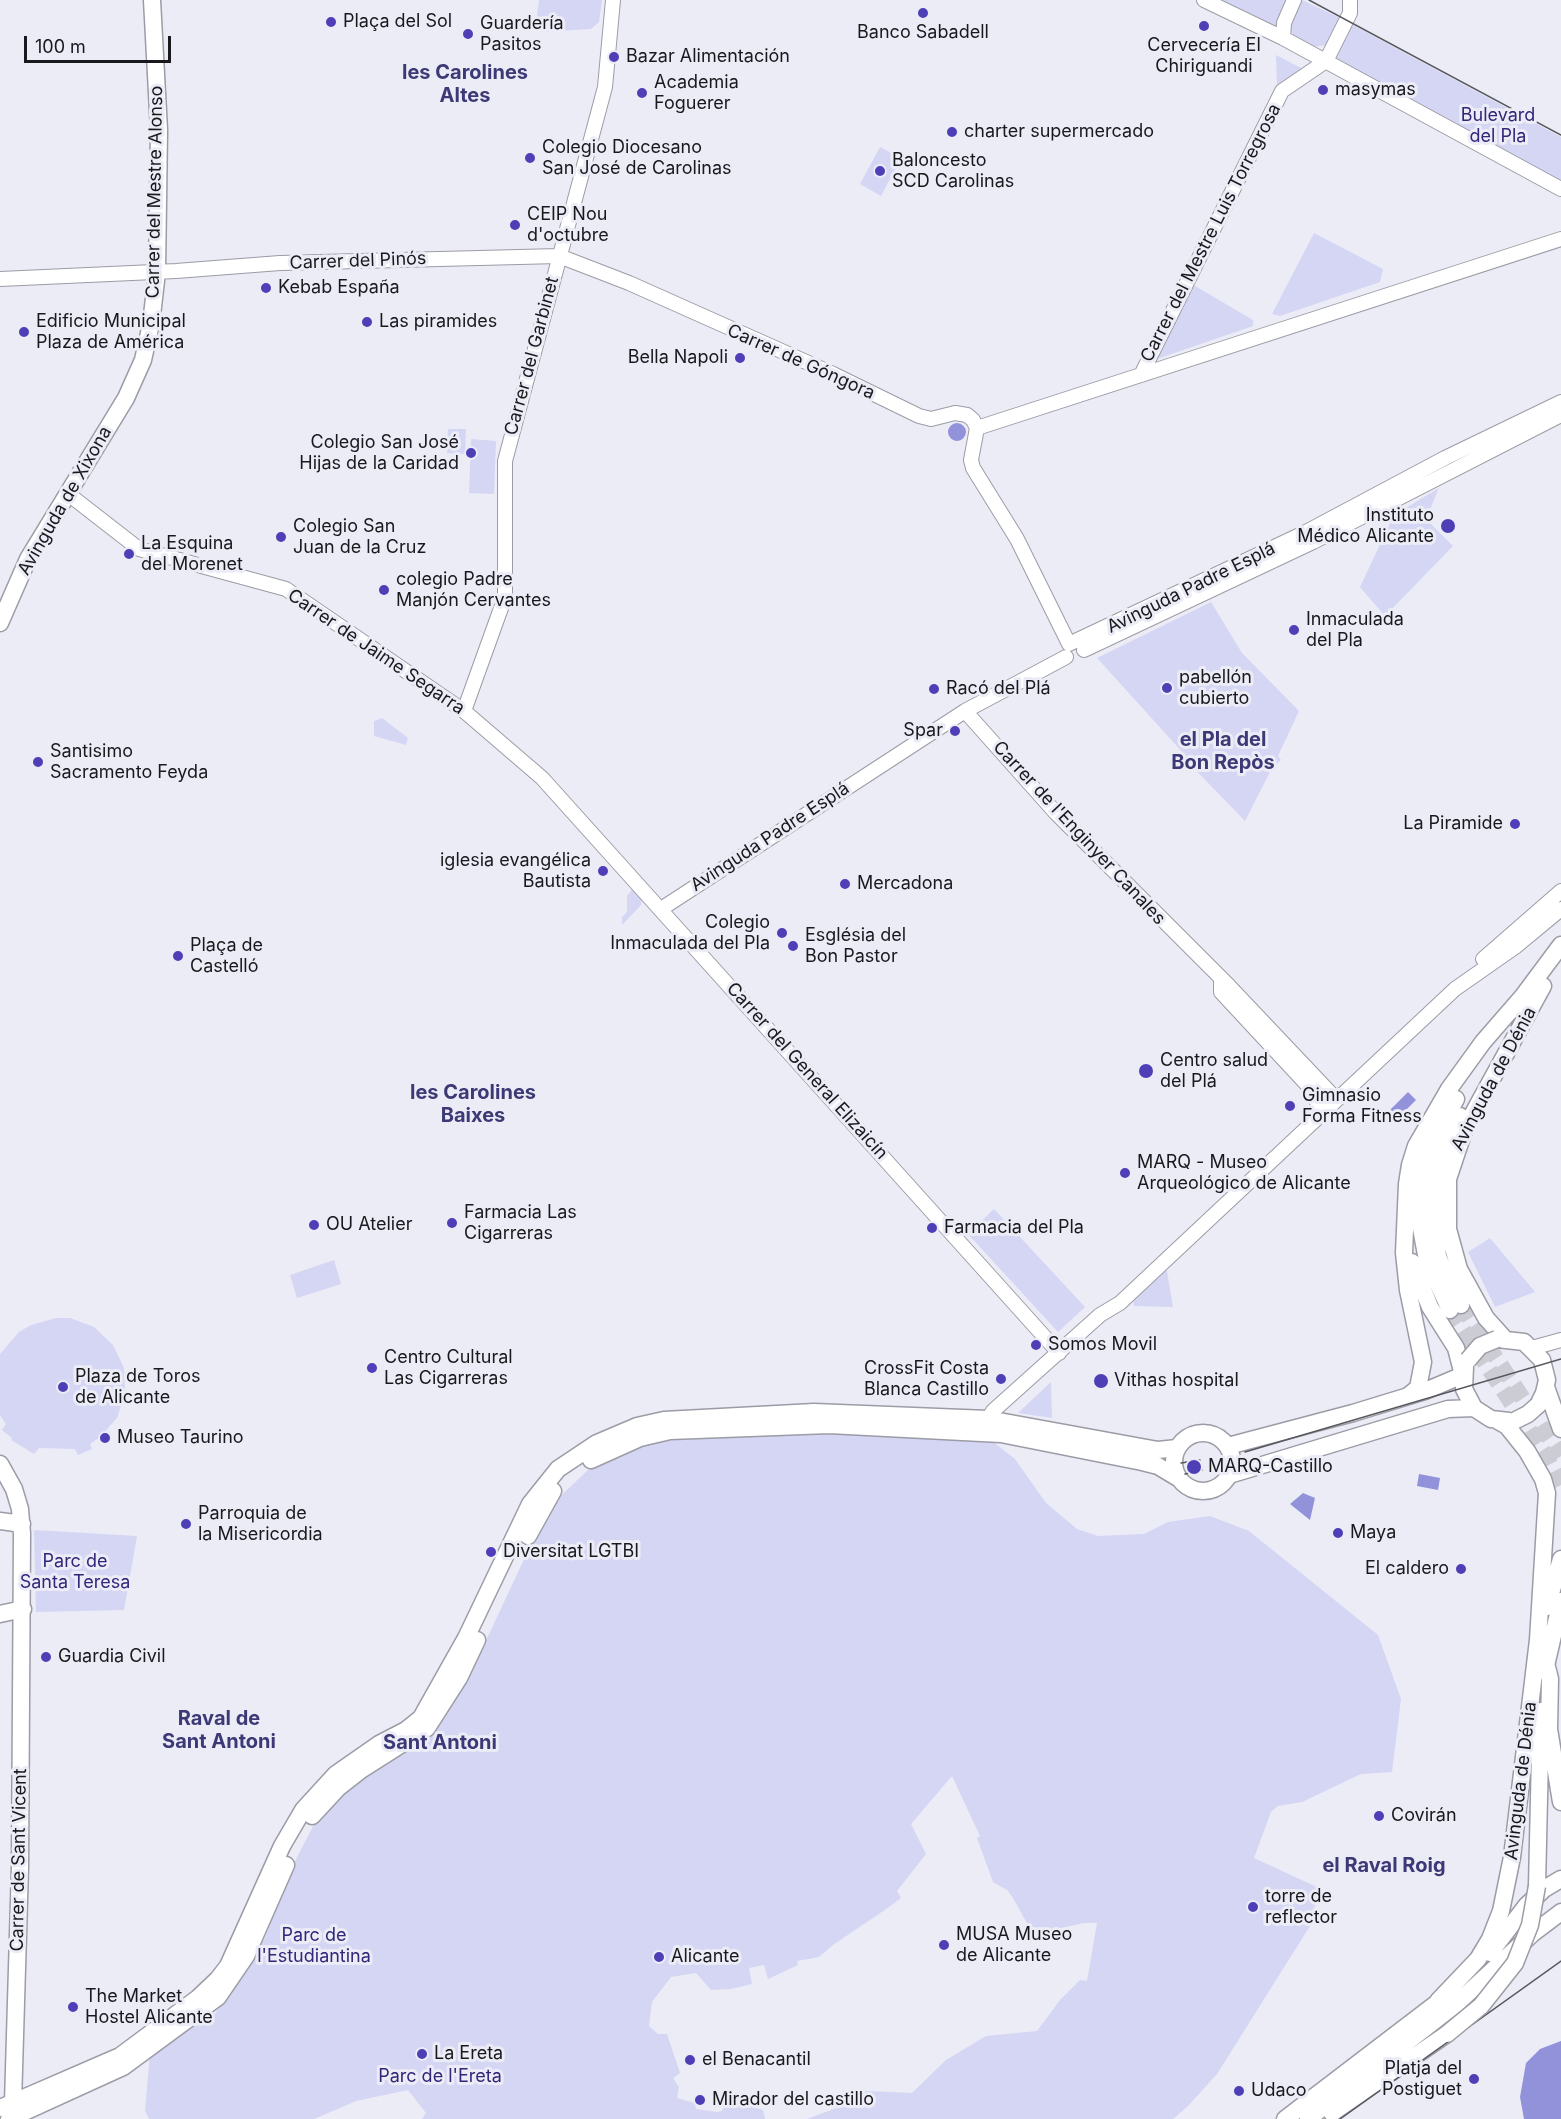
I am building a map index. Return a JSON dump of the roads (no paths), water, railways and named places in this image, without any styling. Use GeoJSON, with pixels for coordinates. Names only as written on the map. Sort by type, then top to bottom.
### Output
{"type":"FeatureCollection","features":[{"type":"Feature","properties":{"kind":"main road","name":"Carrer del Mestre Alonso"},"geometry":{"type":"LineString","coordinates":[[135,382],[151,324],[157,272],[159,130],[152,0]]}},
{"type":"Feature","properties":{"kind":"main road","name":"Avinguda de Xixona"},"geometry":{"type":"LineString","coordinates":[[0,623],[28,559],[135,382]]}},
{"type":"Feature","properties":{"kind":"main road","name":"Avinguda de Dénia"},"geometry":{"type":"LineString","coordinates":[[1408,1396],[1418,1388],[1423,1362],[1408,1290],[1405,1223],[1407,1184],[1416,1146],[1431,1118],[1465,1067],[1561,945]]}},
{"type":"Feature","properties":{"kind":"main road","name":"Avinguda de Dénia"},"geometry":{"type":"LineString","coordinates":[[1523,996],[1448,1111],[1434,1138],[1426,1163],[1420,1223],[1427,1260],[1455,1308],[1433,1231],[1436,1171],[1448,1136],[1461,1114],[1543,986],[1561,962]]}},
{"type":"Feature","properties":{"kind":"main road","name":"Avinguda de Dénia"},"geometry":{"type":"LineString","coordinates":[[1501,1338],[1486,1318],[1459,1269],[1448,1229],[1448,1179],[1465,1128],[1543,986]]}},
{"type":"Feature","properties":{"kind":"main road","name":"Avinguda de Dénia"},"geometry":{"type":"LineString","coordinates":[[1405,1223],[1420,1285],[1466,1367]]}},
{"type":"Feature","properties":{"kind":"main road"},"geometry":{"type":"LineString","coordinates":[[1228,1446],[1408,1396],[1466,1367],[1480,1346],[1501,1338],[1524,1342],[1532,1348],[1545,1366],[1546,1387],[1561,1429]]}},
{"type":"Feature","properties":{"kind":"main road"},"geometry":{"type":"LineString","coordinates":[[1466,1367],[1466,1396],[1474,1408],[1498,1421],[1516,1420],[1528,1414],[1538,1405],[1546,1387]]}},
{"type":"Feature","properties":{"kind":"main road"},"geometry":{"type":"LineString","coordinates":[[1229,1475],[1448,1409],[1474,1408]]}},
{"type":"Feature","properties":{"kind":"main road"},"geometry":{"type":"LineString","coordinates":[[9,2112],[120,2056],[198,1998],[218,1979],[228,1966],[282,1846],[303,1810],[336,1774],[379,1744],[406,1730],[428,1708],[530,1504],[547,1481],[616,1434],[664,1420],[814,1412],[988,1419],[1158,1450],[1177,1448]]}},
{"type":"Feature","properties":{"kind":"main road","name":"Avinguda de Dénia"},"geometry":{"type":"LineString","coordinates":[[1438,2001],[1478,1959],[1497,1920],[1512,1857],[1538,1640],[1547,1493],[1543,1479],[1527,1451],[1507,1426],[1498,1421]]}},
{"type":"Feature","properties":{"kind":"main road"},"geometry":{"type":"LineString","coordinates":[[573,1465],[610,1449],[670,1431],[738,1426],[830,1425],[1001,1434],[1150,1464],[1178,1478],[1188,1487],[1202,1491],[1215,1489],[1229,1475],[1232,1466],[1228,1446],[1217,1436],[1203,1433],[1185,1439],[1177,1448],[1173,1463],[1178,1478]]}},
{"type":"Feature","properties":{"kind":"main road","name":"Carrer de Sant Vicent"},"geometry":{"type":"LineString","coordinates":[[2,1474],[14,1489],[22,1524],[14,1613],[9,2112]]}},
{"type":"Feature","properties":{"kind":"main road"},"geometry":{"type":"LineString","coordinates":[[0,1521],[22,1524]]}},
{"type":"Feature","properties":{"kind":"main road","name":"Avinguda de Dénia"},"geometry":{"type":"LineString","coordinates":[[1538,1640],[1561,1559]]}},
{"type":"Feature","properties":{"kind":"main road","name":"Avinguda de Dénia"},"geometry":{"type":"LineString","coordinates":[[1324,2119],[1447,2034],[1481,2006],[1515,1963],[1530,1925],[1540,1888],[1539,1726],[1546,1663],[1560,1610]]}},
{"type":"Feature","properties":{"kind":"main road","name":"Avinguda de Dénia"},"geometry":{"type":"LineString","coordinates":[[1546,1663],[1550,1679],[1549,1730],[1561,1802]]}},
{"type":"Feature","properties":{"kind":"main road"},"geometry":{"type":"LineString","coordinates":[[1285,2119],[1438,2001],[1458,1989],[1473,1974],[1540,1888],[1561,1879]]}},
{"type":"Feature","properties":{"kind":"main road"},"geometry":{"type":"LineString","coordinates":[[1308,2119],[1455,2005],[1532,1934],[1561,1912]]}},
{"type":"Feature","properties":{"kind":"street","name":"Carrer del Garbinet"},"geometry":{"type":"LineString","coordinates":[[464,711],[505,597],[505,461],[605,87],[613,0]]}},
{"type":"Feature","properties":{"kind":"street"},"geometry":{"type":"LineString","coordinates":[[1204,0],[1283,38],[1561,189]]}},
{"type":"Feature","properties":{"kind":"street"},"geometry":{"type":"LineString","coordinates":[[1283,38],[1284,23],[1294,0]]}},
{"type":"Feature","properties":{"kind":"street","name":"Carrer del Mestre Luis Torregrosa"},"geometry":{"type":"LineString","coordinates":[[1141,375],[1282,91],[1326,61],[1350,6]]}},
{"type":"Feature","properties":{"kind":"street"},"geometry":{"type":"LineString","coordinates":[[1074,649],[1017,539],[973,468],[971,460],[976,428],[1292,328],[1430,280],[1561,239]]}},
{"type":"Feature","properties":{"kind":"street","name":"Carrer del Pinós"},"geometry":{"type":"LineString","coordinates":[[0,279],[157,272],[280,263],[559,256]]}},
{"type":"Feature","properties":{"kind":"street","name":"Carrer de Góngora"},"geometry":{"type":"LineString","coordinates":[[559,256],[833,374],[919,416],[932,419],[955,413],[967,415],[976,428]]}},
{"type":"Feature","properties":{"kind":"street","name":"Avinguda Padre Esplá"},"geometry":{"type":"LineString","coordinates":[[661,909],[965,711],[1074,649],[1306,532],[1445,458],[1561,402]]}},
{"type":"Feature","properties":{"kind":"street","name":"Avinguda Padre Esplá"},"geometry":{"type":"LineString","coordinates":[[1074,649],[1313,542],[1561,415]]}},
{"type":"Feature","properties":{"kind":"street","name":"Carrer de Jaime Segarra"},"geometry":{"type":"LineString","coordinates":[[67,493],[139,549],[286,590],[464,711],[542,778],[661,909]]}},
{"type":"Feature","properties":{"kind":"street","name":"Carrer de l'Enginyer Canales"},"geometry":{"type":"LineString","coordinates":[[965,711],[1071,829],[1221,978]]}},
{"type":"Feature","properties":{"kind":"street"},"geometry":{"type":"LineString","coordinates":[[1455,989],[1466,974],[1561,891]]}},
{"type":"Feature","properties":{"kind":"street","name":"Carrer del General Elizaicín"},"geometry":{"type":"LineString","coordinates":[[661,909],[1059,1353]]}},
{"type":"Feature","properties":{"kind":"street"},"geometry":{"type":"LineString","coordinates":[[988,1419],[993,1411],[1100,1315],[1120,1303],[1455,989],[1515,947],[1561,909]]}},
{"type":"Feature","properties":{"kind":"street"},"geometry":{"type":"LineString","coordinates":[[1221,978],[1336,1099]]}},
{"type":"Feature","properties":{"kind":"street"},"geometry":{"type":"LineString","coordinates":[[1221,978],[1221,992],[1312,1091],[1325,1098],[1336,1099]]}},
{"type":"Feature","properties":{"kind":"street"},"geometry":{"type":"LineString","coordinates":[[1312,1091],[1322,1116]]}},
{"type":"Feature","properties":{"kind":"street"},"geometry":{"type":"LineString","coordinates":[[1532,1348],[1560,1341]]}},
{"type":"Feature","properties":{"kind":"street"},"geometry":{"type":"LineString","coordinates":[[1545,1366],[1560,1341]]}},
{"type":"Feature","properties":{"kind":"water"},"geometry":{"type":"Polygon","coordinates":[[[957,423],[963,426],[966,432],[963,438],[957,441],[951,438],[948,432],[951,426],[957,423]]]}},
{"type":"Feature","properties":{"kind":"water"},"geometry":{"type":"Polygon","coordinates":[[[1408,1092],[1416,1100],[1397,1119],[1389,1111],[1408,1092]]]}},
{"type":"Feature","properties":{"kind":"water"},"geometry":{"type":"Polygon","coordinates":[[[1419,1474],[1440,1478],[1438,1490],[1417,1486],[1419,1474]]]}},
{"type":"Feature","properties":{"kind":"water"},"geometry":{"type":"Polygon","coordinates":[[[1303,1493],[1315,1498],[1310,1520],[1290,1504],[1303,1493]]]}},
{"type":"Feature","properties":{"kind":"water"},"geometry":{"type":"Polygon","coordinates":[[[1561,2041],[1561,2119],[1524,2119],[1520,2097],[1526,2063],[1540,2049],[1561,2041]]]}},
{"type":"Feature","properties":{"kind":"tunnel"},"geometry":{"type":"LineString","coordinates":[[1461,1305],[1561,1456]]}},
{"type":"Feature","properties":{"kind":"tunnel"},"geometry":{"type":"LineString","coordinates":[[1450,1310],[1545,1454],[1561,1485]]}},
{"type":"Feature","properties":{"kind":"tram line"},"geometry":{"type":"LineString","coordinates":[[1309,0],[1561,135]]}},
{"type":"Feature","properties":{"kind":"tram line"},"geometry":{"type":"LineString","coordinates":[[1245,1452],[1561,1359]]}},
{"type":"Feature","properties":{"kind":"tram line"},"geometry":{"type":"LineString","coordinates":[[1181,1463],[1200,1460]]}},
{"type":"Feature","properties":{"kind":"tram line"},"geometry":{"type":"LineString","coordinates":[[1185,1474],[1202,1470]]}},
{"type":"Feature","properties":{"kind":"tram line"},"geometry":{"type":"LineString","coordinates":[[1340,2119],[1561,1961]]}},
{"type":"Feature","properties":{"kind":"place","name":"Banco Sabadell"},"geometry":{"type":"Point","coordinates":[923,13]}},
{"type":"Feature","properties":{"kind":"place","name":"Plaça del Sol"},"geometry":{"type":"Point","coordinates":[331,22]}},
{"type":"Feature","properties":{"kind":"place","name":"Cervecería El Chiriguandi"},"geometry":{"type":"Point","coordinates":[1204,26]}},
{"type":"Feature","properties":{"kind":"place","name":"Guardería Pasitos"},"geometry":{"type":"Point","coordinates":[468,34]}},
{"type":"Feature","properties":{"kind":"place","name":"Bazar Alimentación"},"geometry":{"type":"Point","coordinates":[614,57]}},
{"type":"Feature","properties":{"kind":"place","name":"masymas"},"geometry":{"type":"Point","coordinates":[1323,90]}},
{"type":"Feature","properties":{"kind":"place","name":"Academia Foguerer"},"geometry":{"type":"Point","coordinates":[642,93]}},
{"type":"Feature","properties":{"kind":"place","name":"charter supermercado"},"geometry":{"type":"Point","coordinates":[952,132]}},
{"type":"Feature","properties":{"kind":"place","name":"Colegio Diocesano San José de Carolinas"},"geometry":{"type":"Point","coordinates":[530,158]}},
{"type":"Feature","properties":{"kind":"place","name":"Baloncesto SCD Carolinas"},"geometry":{"type":"Point","coordinates":[880,171]}},
{"type":"Feature","properties":{"kind":"place","name":"CEIP Nou d'octubre"},"geometry":{"type":"Point","coordinates":[515,225]}},
{"type":"Feature","properties":{"kind":"place","name":"Kebab España"},"geometry":{"type":"Point","coordinates":[266,288]}},
{"type":"Feature","properties":{"kind":"place","name":"Las piramides"},"geometry":{"type":"Point","coordinates":[367,322]}},
{"type":"Feature","properties":{"kind":"place","name":"Edificio Municipal Plaza de América"},"geometry":{"type":"Point","coordinates":[24,332]}},
{"type":"Feature","properties":{"kind":"place","name":"Bella Napoli"},"geometry":{"type":"Point","coordinates":[740,358]}},
{"type":"Feature","properties":{"kind":"place","name":"Colegio San José Hijas de la Caridad"},"geometry":{"type":"Point","coordinates":[471,453]}},
{"type":"Feature","properties":{"kind":"place","name":"Instituto Médico Alicante"},"geometry":{"type":"Point","coordinates":[1448,526]}},
{"type":"Feature","properties":{"kind":"place","name":"Colegio San Juan de la Cruz"},"geometry":{"type":"Point","coordinates":[281,537]}},
{"type":"Feature","properties":{"kind":"place","name":"La Esquina del Morenet"},"geometry":{"type":"Point","coordinates":[129,554]}},
{"type":"Feature","properties":{"kind":"place","name":"colegio Padre Manjón Cervantes"},"geometry":{"type":"Point","coordinates":[384,590]}},
{"type":"Feature","properties":{"kind":"place","name":"Inmaculada del Pla"},"geometry":{"type":"Point","coordinates":[1294,630]}},
{"type":"Feature","properties":{"kind":"place","name":"pabellón cubierto"},"geometry":{"type":"Point","coordinates":[1167,688]}},
{"type":"Feature","properties":{"kind":"place","name":"Racó del Plá"},"geometry":{"type":"Point","coordinates":[934,689]}},
{"type":"Feature","properties":{"kind":"place","name":"Spar"},"geometry":{"type":"Point","coordinates":[955,731]}},
{"type":"Feature","properties":{"kind":"place","name":"Santisimo Sacramento Feyda"},"geometry":{"type":"Point","coordinates":[38,762]}},
{"type":"Feature","properties":{"kind":"place","name":"La Piramide"},"geometry":{"type":"Point","coordinates":[1515,824]}},
{"type":"Feature","properties":{"kind":"place","name":"iglesia evangélica Bautista"},"geometry":{"type":"Point","coordinates":[603,871]}},
{"type":"Feature","properties":{"kind":"place","name":"Mercadona"},"geometry":{"type":"Point","coordinates":[845,884]}},
{"type":"Feature","properties":{"kind":"place","name":"Colegio Inmaculada del Pla"},"geometry":{"type":"Point","coordinates":[782,933]}},
{"type":"Feature","properties":{"kind":"place","name":"Església del Bon Pastor"},"geometry":{"type":"Point","coordinates":[793,946]}},
{"type":"Feature","properties":{"kind":"place","name":"Plaça de Castelló"},"geometry":{"type":"Point","coordinates":[178,956]}},
{"type":"Feature","properties":{"kind":"place","name":"Centro salud del Plá"},"geometry":{"type":"Point","coordinates":[1146,1071]}},
{"type":"Feature","properties":{"kind":"place","name":"Gimnasio Forma Fitness"},"geometry":{"type":"Point","coordinates":[1290,1106]}},
{"type":"Feature","properties":{"kind":"place","name":"MARQ - Museo Arqueológico de Alicante"},"geometry":{"type":"Point","coordinates":[1125,1173]}},
{"type":"Feature","properties":{"kind":"place","name":"Farmacia Las Cigarreras"},"geometry":{"type":"Point","coordinates":[452,1223]}},
{"type":"Feature","properties":{"kind":"place","name":"OU Atelier"},"geometry":{"type":"Point","coordinates":[314,1225]}},
{"type":"Feature","properties":{"kind":"place","name":"Farmacia del Pla"},"geometry":{"type":"Point","coordinates":[932,1228]}},
{"type":"Feature","properties":{"kind":"place","name":"Somos Movil"},"geometry":{"type":"Point","coordinates":[1036,1345]}},
{"type":"Feature","properties":{"kind":"place","name":"Centro Cultural Las Cigarreras"},"geometry":{"type":"Point","coordinates":[372,1368]}},
{"type":"Feature","properties":{"kind":"place","name":"CrossFit Costa Blanca Castillo"},"geometry":{"type":"Point","coordinates":[1001,1379]}},
{"type":"Feature","properties":{"kind":"place","name":"Vithas hospital"},"geometry":{"type":"Point","coordinates":[1101,1381]}},
{"type":"Feature","properties":{"kind":"place","name":"Plaza de Toros de Alicante"},"geometry":{"type":"Point","coordinates":[63,1387]}},
{"type":"Feature","properties":{"kind":"place","name":"Museo Taurino"},"geometry":{"type":"Point","coordinates":[105,1438]}},
{"type":"Feature","properties":{"kind":"place","name":"MARQ-Castillo"},"geometry":{"type":"Point","coordinates":[1194,1467]}},
{"type":"Feature","properties":{"kind":"place","name":"Parroquia de la Misericordia"},"geometry":{"type":"Point","coordinates":[186,1524]}},
{"type":"Feature","properties":{"kind":"place","name":"Maya"},"geometry":{"type":"Point","coordinates":[1338,1533]}},
{"type":"Feature","properties":{"kind":"place","name":"Diversitat LGTBI"},"geometry":{"type":"Point","coordinates":[491,1552]}},
{"type":"Feature","properties":{"kind":"place","name":"El caldero"},"geometry":{"type":"Point","coordinates":[1461,1569]}},
{"type":"Feature","properties":{"kind":"place","name":"Guardia Civil"},"geometry":{"type":"Point","coordinates":[46,1657]}},
{"type":"Feature","properties":{"kind":"place","name":"Covirán"},"geometry":{"type":"Point","coordinates":[1379,1816]}},
{"type":"Feature","properties":{"kind":"place","name":"torre de reflector"},"geometry":{"type":"Point","coordinates":[1253,1907]}},
{"type":"Feature","properties":{"kind":"place","name":"MUSA Museo de Alicante"},"geometry":{"type":"Point","coordinates":[944,1945]}},
{"type":"Feature","properties":{"kind":"place","name":"Alicante"},"geometry":{"type":"Point","coordinates":[659,1957]}},
{"type":"Feature","properties":{"kind":"place","name":"The Market Hostel Alicante"},"geometry":{"type":"Point","coordinates":[73,2007]}},
{"type":"Feature","properties":{"kind":"place","name":"La Ereta"},"geometry":{"type":"Point","coordinates":[422,2054]}},
{"type":"Feature","properties":{"kind":"place","name":"el Benacantil"},"geometry":{"type":"Point","coordinates":[690,2060]}},
{"type":"Feature","properties":{"kind":"place","name":"Platja del Postiguet"},"geometry":{"type":"Point","coordinates":[1474,2079]}},
{"type":"Feature","properties":{"kind":"place","name":"Udaco"},"geometry":{"type":"Point","coordinates":[1239,2091]}},
{"type":"Feature","properties":{"kind":"place","name":"Mirador del castillo"},"geometry":{"type":"Point","coordinates":[700,2100]}},
{"type":"Feature","properties":{"kind":"district","name":"les Carolines Altes"},"geometry":{"type":"Point","coordinates":[465,84]}},
{"type":"Feature","properties":{"kind":"district","name":"el Pla del Bon Repòs"},"geometry":{"type":"Point","coordinates":[1223,752]}},
{"type":"Feature","properties":{"kind":"district","name":"les Carolines Baixes"},"geometry":{"type":"Point","coordinates":[473,1104]}},
{"type":"Feature","properties":{"kind":"district","name":"Raval de Sant Antoni"},"geometry":{"type":"Point","coordinates":[219,1730]}},
{"type":"Feature","properties":{"kind":"district","name":"Sant Antoni"},"geometry":{"type":"Point","coordinates":[440,1743]}},
{"type":"Feature","properties":{"kind":"district","name":"el Raval Roig"},"geometry":{"type":"Point","coordinates":[1384,1866]}},
{"type":"Feature","properties":{"kind":"park label","name":"Bulevard del Pla"},"geometry":{"type":"Point","coordinates":[1498,126]}},
{"type":"Feature","properties":{"kind":"park label","name":"Parc de Santa Teresa"},"geometry":{"type":"Point","coordinates":[75,1572]}},
{"type":"Feature","properties":{"kind":"park label","name":"Parc de l'Estudiantina"},"geometry":{"type":"Point","coordinates":[314,1946]}},
{"type":"Feature","properties":{"kind":"park label","name":"Parc de l'Ereta"},"geometry":{"type":"Point","coordinates":[440,2077]}}]}
